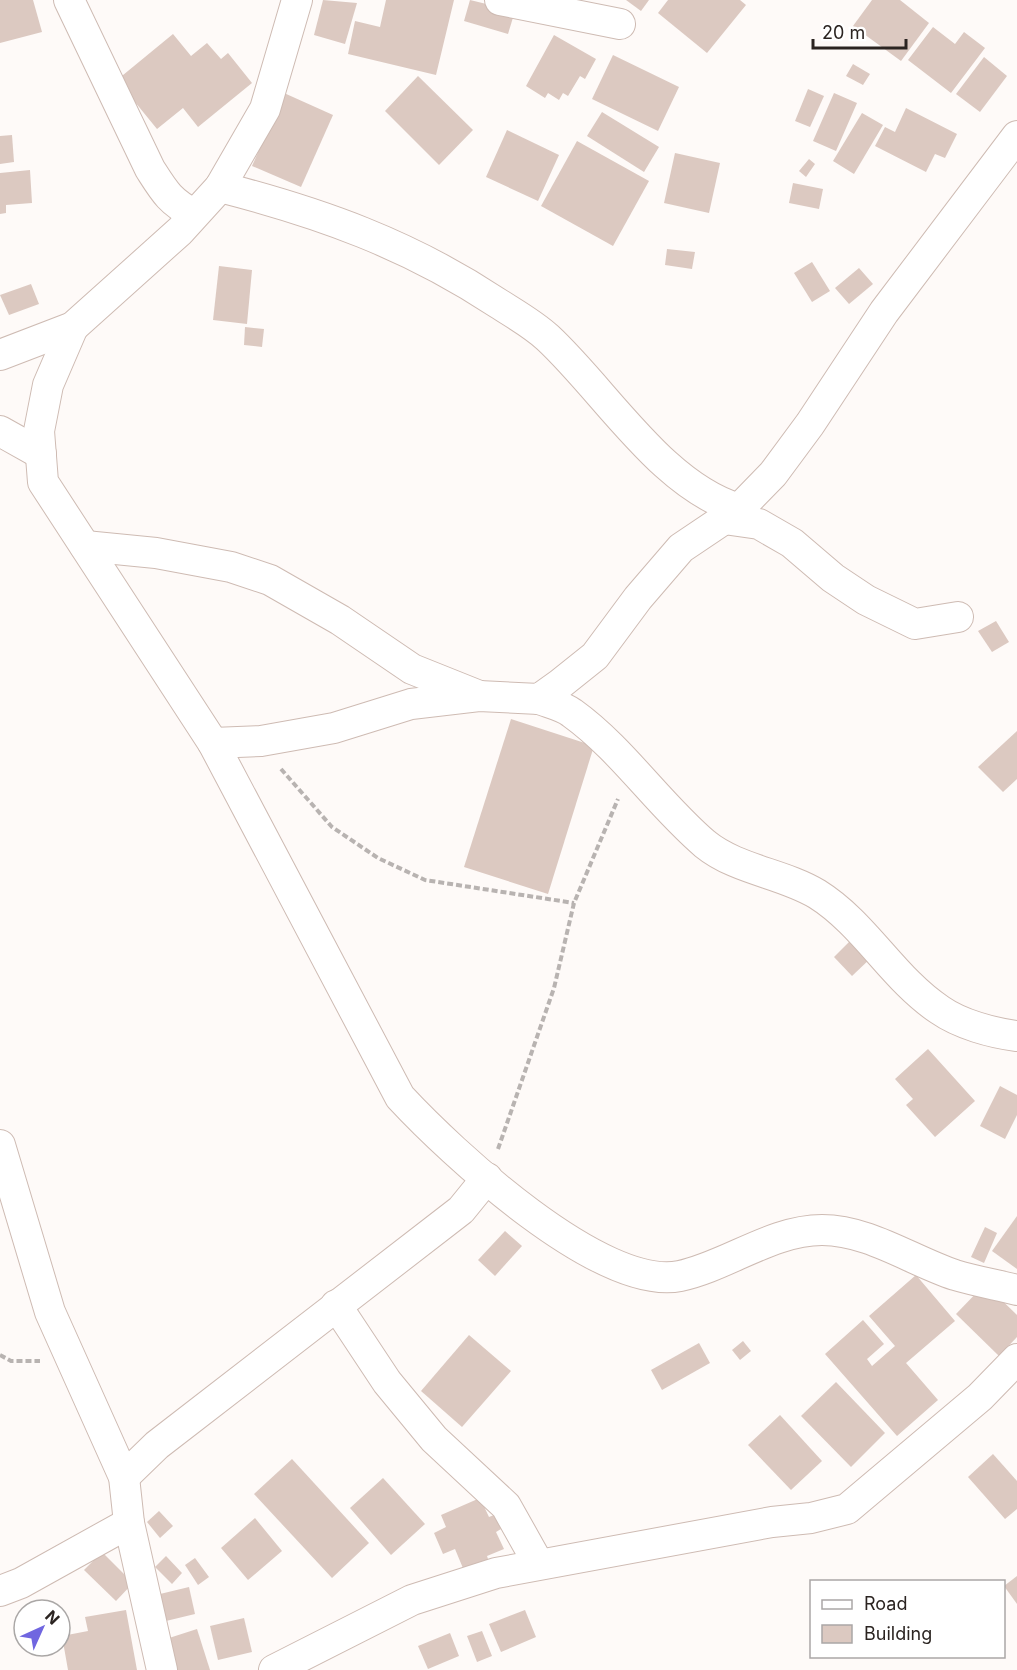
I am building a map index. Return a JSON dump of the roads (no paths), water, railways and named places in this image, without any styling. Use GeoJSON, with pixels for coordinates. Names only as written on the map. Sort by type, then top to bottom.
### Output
{"type":"FeatureCollection","features":[{"type":"Feature","properties":{"kind":"street"},"geometry":{"type":"LineString","coordinates":[[69,0],[150,169],[165,194],[176,205],[194,214]]}},
{"type":"Feature","properties":{"kind":"street"},"geometry":{"type":"LineString","coordinates":[[0,355],[74,327],[180,231],[220,187],[265,109],[297,0]]}},
{"type":"Feature","properties":{"kind":"street"},"geometry":{"type":"LineString","coordinates":[[500,0],[620,24]]}},
{"type":"Feature","properties":{"kind":"street"},"geometry":{"type":"LineString","coordinates":[[538,699],[595,656],[638,598],[681,548],[731,514],[773,474],[810,424],[884,312],[1017,136]]}},
{"type":"Feature","properties":{"kind":"street"},"geometry":{"type":"LineString","coordinates":[[220,187],[294,206],[370,234],[418,255],[461,279],[547,336],[617,414],[694,489],[717,502],[731,514],[759,524],[792,543],[833,578],[866,600],[915,624],[958,617]]}},
{"type":"Feature","properties":{"kind":"street"},"geometry":{"type":"LineString","coordinates":[[74,327],[48,385],[39,431],[43,482],[213,743],[400,1097],[435,1136],[549,1230],[608,1264],[645,1275],[679,1276],[794,1234],[822,1230],[855,1234],[956,1275],[1017,1290]]}},
{"type":"Feature","properties":{"kind":"street"},"geometry":{"type":"LineString","coordinates":[[0,431],[41,454]]}},
{"type":"Feature","properties":{"kind":"street"},"geometry":{"type":"LineString","coordinates":[[85,546],[156,552],[231,567],[270,580],[340,620],[412,669],[479,696]]}},
{"type":"Feature","properties":{"kind":"street"},"geometry":{"type":"LineString","coordinates":[[213,743],[261,741],[334,728],[411,704],[479,696],[538,699],[570,711],[706,845],[729,859],[796,882],[819,896],[855,926],[904,978],[940,1010],[975,1026],[1017,1036]]}},
{"type":"Feature","properties":{"kind":"street"},"geometry":{"type":"LineString","coordinates":[[0,1145],[50,1312],[124,1477],[129,1523],[162,1670]]}},
{"type":"Feature","properties":{"kind":"street"},"geometry":{"type":"LineString","coordinates":[[124,1477],[157,1445],[460,1210],[487,1178]]}},
{"type":"Feature","properties":{"kind":"street"},"geometry":{"type":"LineString","coordinates":[[336,1305],[387,1382],[434,1439],[506,1506],[538,1563]]}},
{"type":"Feature","properties":{"kind":"street"},"geometry":{"type":"LineString","coordinates":[[274,1670],[411,1600],[496,1573],[538,1563],[772,1522],[811,1518],[847,1509],[980,1397],[1017,1359]]}},
{"type":"Feature","properties":{"kind":"street"},"geometry":{"type":"LineString","coordinates":[[0,1591],[21,1583],[129,1523]]}}]}
